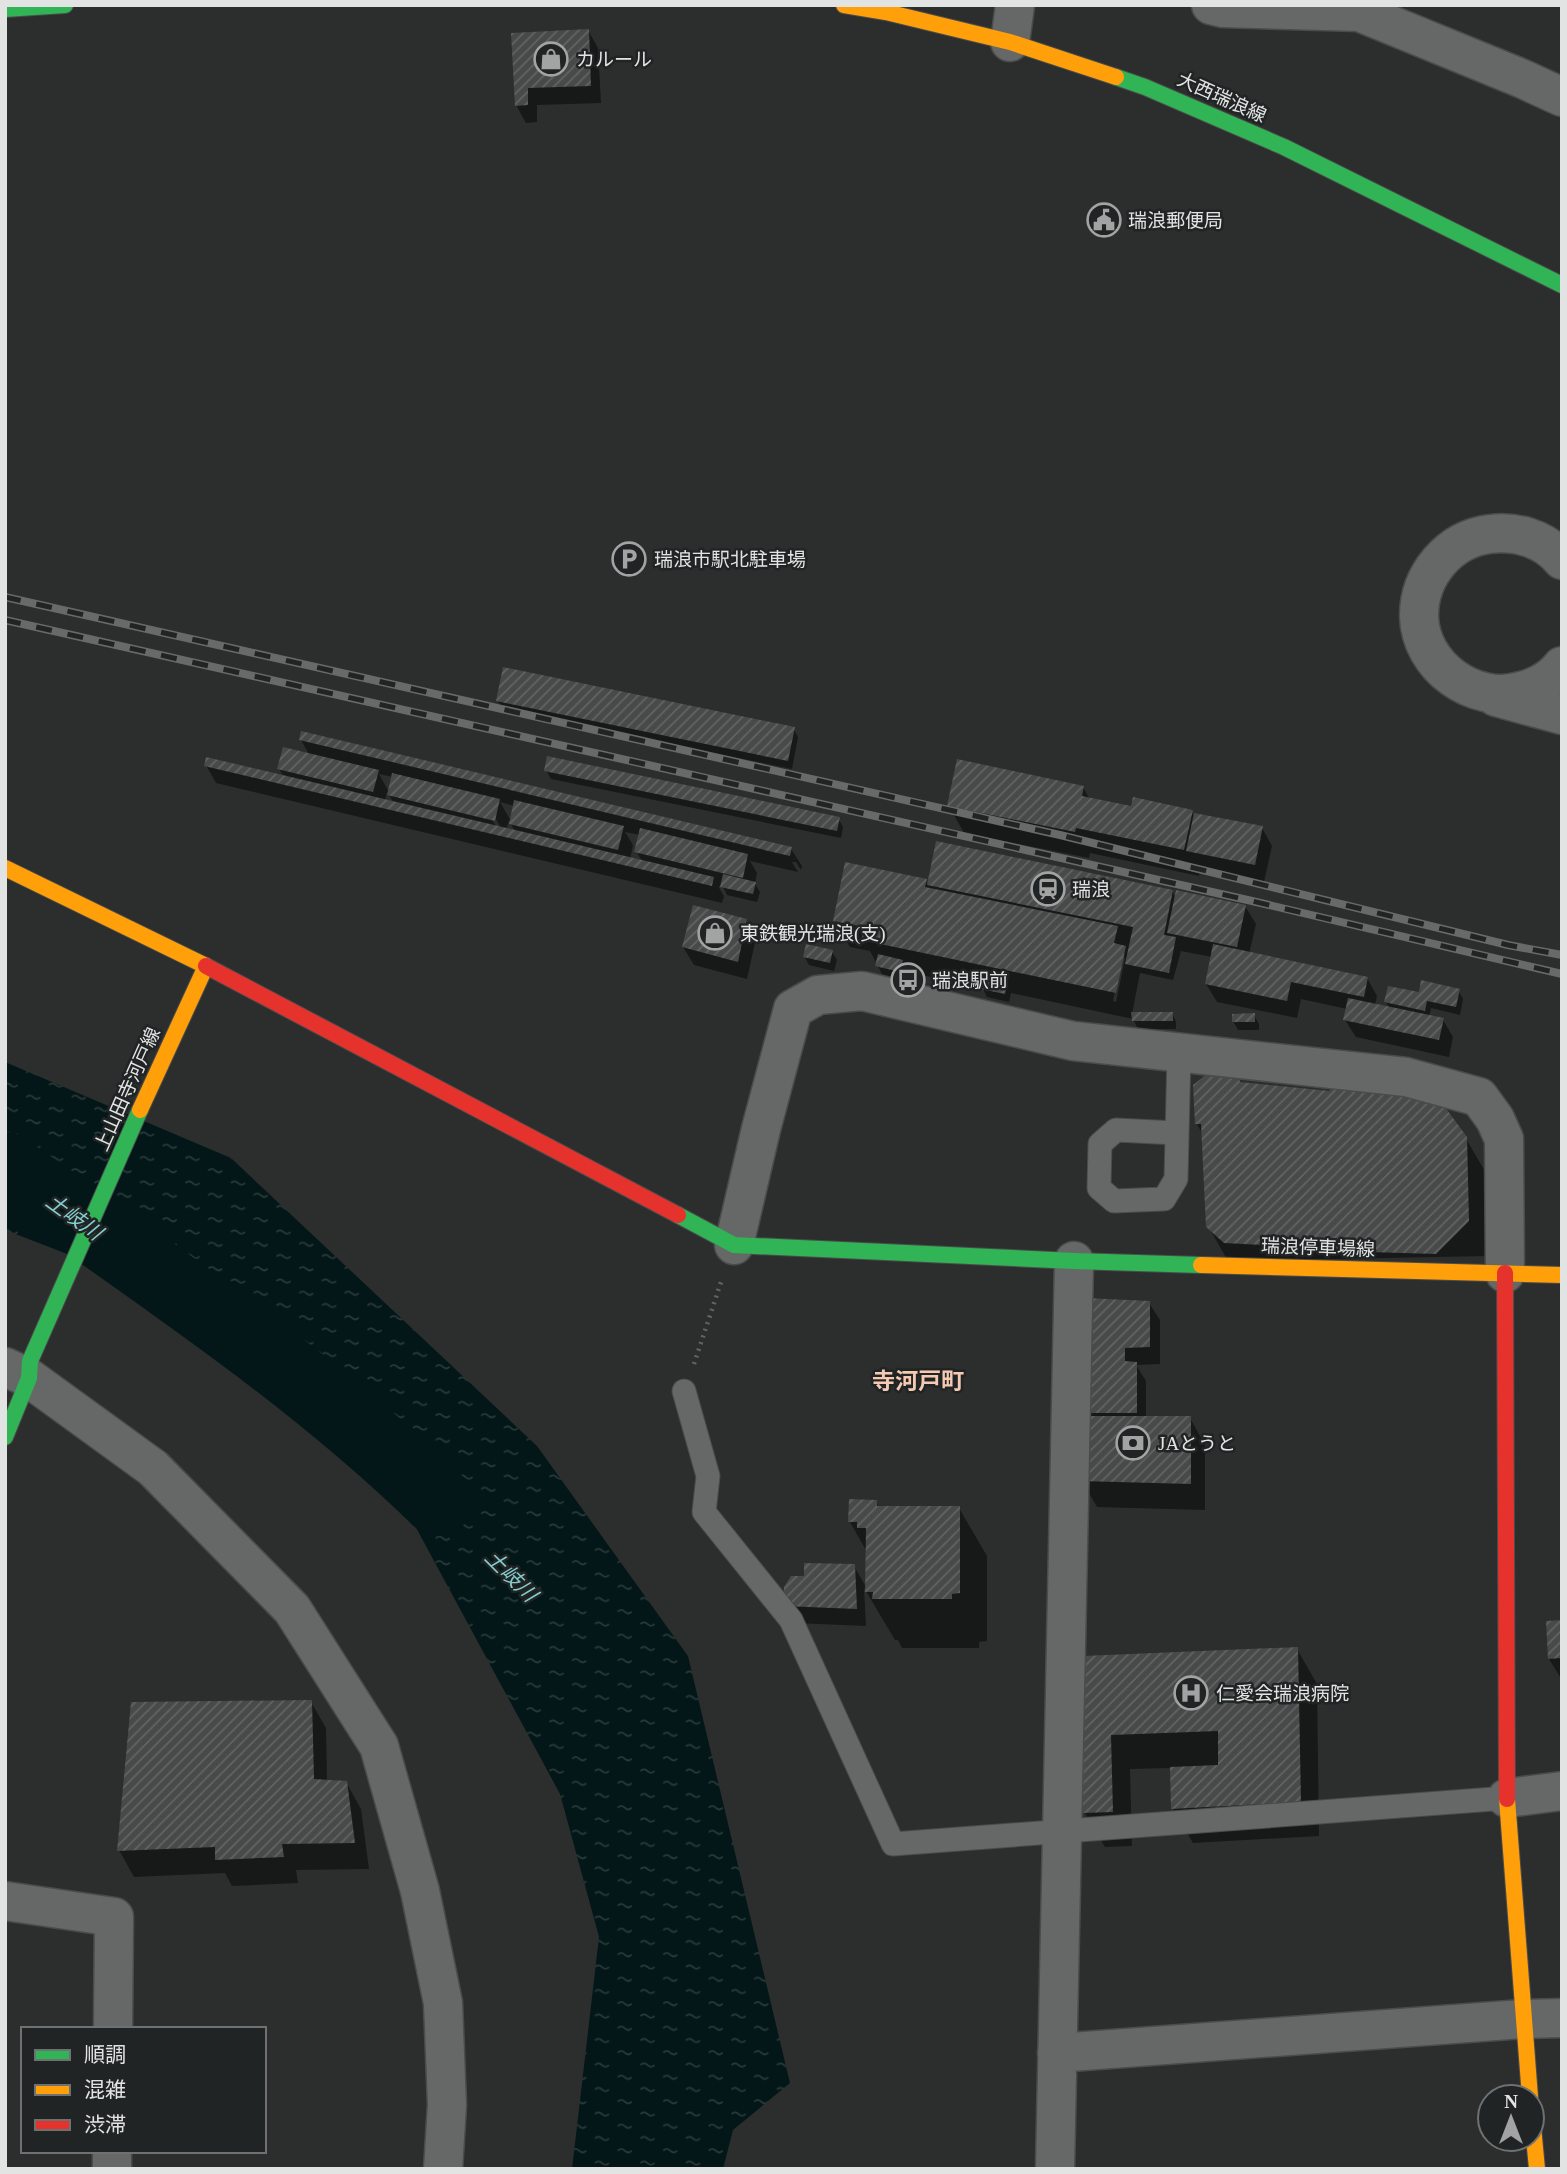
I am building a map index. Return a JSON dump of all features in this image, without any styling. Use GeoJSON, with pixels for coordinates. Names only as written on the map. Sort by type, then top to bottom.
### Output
{"type":"FeatureCollection","features":[{"type":"Feature","properties":{"kind":"main road"},"geometry":{"type":"LineString","coordinates":[[5,9],[65,5]]}},
{"type":"Feature","properties":{"kind":"main road","name":"大西瑞浪線"},"geometry":{"type":"LineString","coordinates":[[844,5],[886,12],[1012,24],[1145,87],[1258,136],[1562,285]]}},
{"type":"Feature","properties":{"kind":"main road"},"geometry":{"type":"LineString","coordinates":[[5,868],[206,966],[734,1245]]}},
{"type":"Feature","properties":{"kind":"main road","name":"上山田寺河戸線"},"geometry":{"type":"LineString","coordinates":[[5,1437],[21,1369],[206,966]]}},
{"type":"Feature","properties":{"kind":"main road","name":"瑞浪停車場線"},"geometry":{"type":"LineString","coordinates":[[734,1245],[1073,1261],[1562,1275]]}},
{"type":"Feature","properties":{"kind":"main road"},"geometry":{"type":"LineString","coordinates":[[1505,1273],[1507,1798],[1529,2083]]}},
{"type":"Feature","properties":{"kind":"street"},"geometry":{"type":"LineString","coordinates":[[1211,5],[1223,8],[1359,12],[1562,97]]}},
{"type":"Feature","properties":{"kind":"street"},"geometry":{"type":"LineString","coordinates":[[1562,560],[1533,538],[1506,532],[1479,535],[1454,546],[1435,565],[1423,590],[1419,617],[1425,643],[1439,666],[1460,683],[1484,693],[1562,715]]}},
{"type":"Feature","properties":{"kind":"street"},"geometry":{"type":"LineString","coordinates":[[1484,693],[1511,694],[1536,687],[1558,672],[1562,666]]}},
{"type":"Feature","properties":{"kind":"street"},"geometry":{"type":"LineString","coordinates":[[734,1245],[793,1009],[818,995],[862,992],[1073,1041],[1406,1077],[1479,1097],[1495,1119],[1504,1139],[1505,1273]]}},
{"type":"Feature","properties":{"kind":"street"},"geometry":{"type":"LineString","coordinates":[[1055,2169],[1073,1261]]}},
{"type":"Feature","properties":{"kind":"street"},"geometry":{"type":"LineString","coordinates":[[21,1369],[153,1468],[292,1609],[379,1746],[420,1891],[443,2003],[447,2105],[443,2169]]}},
{"type":"Feature","properties":{"kind":"street"},"geometry":{"type":"LineString","coordinates":[[1507,1798],[1562,1791]]}},
{"type":"Feature","properties":{"kind":"street"},"geometry":{"type":"LineString","coordinates":[[5,1901],[114,1917],[113,2027]]}},
{"type":"Feature","properties":{"kind":"street"},"geometry":{"type":"LineString","coordinates":[[1057,2053],[1562,2018]]}},
{"type":"Feature","properties":{"kind":"lane"},"geometry":{"type":"LineString","coordinates":[[1176,1133],[1178,1052]]}},
{"type":"Feature","properties":{"kind":"lane"},"geometry":{"type":"LineString","coordinates":[[684,1391],[708,1476],[704,1512],[791,1619],[893,1844],[1507,1798]]}},
{"type":"Feature","properties":{"kind":"path"},"geometry":{"type":"LineString","coordinates":[[684,1391],[734,1245]]}},
{"type":"Feature","properties":{"kind":"water"},"geometry":{"type":"Polygon","coordinates":[[[5,1062],[231,1158],[537,1446],[688,1656],[790,2083],[733,2130],[723,2169],[572,2169],[599,1937],[560,1794],[321,1352],[5,1230],[5,1062]]]}},
{"type":"Feature","properties":{"kind":"building","name":"カルール"},"geometry":{"type":"Polygon","coordinates":[[[589,29],[591,86],[528,88],[528,105],[515,106],[511,33],[589,29]]]}},
{"type":"Feature","properties":{"kind":"building"},"geometry":{"type":"Polygon","coordinates":[[[503,667],[795,727],[788,761],[496,701],[503,667]]]}},
{"type":"Feature","properties":{"kind":"building"},"geometry":{"type":"Polygon","coordinates":[[[301,731],[792,847],[790,856],[299,740],[301,731]]]}},
{"type":"Feature","properties":{"kind":"building"},"geometry":{"type":"Polygon","coordinates":[[[283,747],[379,770],[373,792],[277,769],[283,747]]]}},
{"type":"Feature","properties":{"kind":"building"},"geometry":{"type":"Polygon","coordinates":[[[547,756],[840,817],[837,831],[544,771],[547,756]]]}},
{"type":"Feature","properties":{"kind":"building"},"geometry":{"type":"Polygon","coordinates":[[[206,757],[714,877],[712,886],[204,766],[206,757]]]}},
{"type":"Feature","properties":{"kind":"building"},"geometry":{"type":"Polygon","coordinates":[[[957,759],[1084,786],[1082,796],[1131,806],[1133,797],[1193,810],[1184,850],[1076,828],[1075,832],[947,806],[957,759]]]}},
{"type":"Feature","properties":{"kind":"building"},"geometry":{"type":"Polygon","coordinates":[[[392,773],[500,799],[495,821],[387,795],[392,773]]]}},
{"type":"Feature","properties":{"kind":"building"},"geometry":{"type":"Polygon","coordinates":[[[514,800],[624,826],[618,850],[509,824],[514,800]]]}},
{"type":"Feature","properties":{"kind":"building"},"geometry":{"type":"Polygon","coordinates":[[[1194,813],[1263,826],[1255,865],[1186,851],[1194,813]]]}},
{"type":"Feature","properties":{"kind":"building"},"geometry":{"type":"Polygon","coordinates":[[[640,828],[748,854],[743,878],[634,852],[640,828]]]}},
{"type":"Feature","properties":{"kind":"building"},"geometry":{"type":"Polygon","coordinates":[[[936,841],[1173,890],[1164,935],[1176,937],[1169,973],[1125,964],[1133,927],[927,885],[936,841]]]}},
{"type":"Feature","properties":{"kind":"building"},"geometry":{"type":"Polygon","coordinates":[[[845,862],[927,879],[925,887],[1118,926],[1114,943],[1126,946],[1116,993],[861,940],[864,927],[833,921],[845,862]]]}},
{"type":"Feature","properties":{"kind":"building"},"geometry":{"type":"Polygon","coordinates":[[[723,874],[756,882],[753,894],[720,887],[723,874]]]}},
{"type":"Feature","properties":{"kind":"building"},"geometry":{"type":"Polygon","coordinates":[[[1176,890],[1246,905],[1237,947],[1167,933],[1176,890]]]}},
{"type":"Feature","properties":{"kind":"building","name":"東鉄観光瑞浪(支)"},"geometry":{"type":"Polygon","coordinates":[[[693,905],[747,919],[738,962],[682,947],[693,905]]]}},
{"type":"Feature","properties":{"kind":"building"},"geometry":{"type":"Polygon","coordinates":[[[806,944],[833,950],[830,963],[803,957],[806,944]]]}},
{"type":"Feature","properties":{"kind":"building"},"geometry":{"type":"Polygon","coordinates":[[[1213,944],[1368,977],[1364,997],[1291,982],[1287,1001],[1205,984],[1213,944]]]}},
{"type":"Feature","properties":{"kind":"building"},"geometry":{"type":"Polygon","coordinates":[[[878,954],[903,960],[900,972],[875,966],[878,954]]]}},
{"type":"Feature","properties":{"kind":"building"},"geometry":{"type":"Polygon","coordinates":[[[983,979],[1007,985],[1005,994],[981,989],[983,979]]]}},
{"type":"Feature","properties":{"kind":"building"},"geometry":{"type":"Polygon","coordinates":[[[1421,980],[1460,989],[1456,1007],[1427,1001],[1425,1011],[1384,1002],[1388,986],[1419,992],[1421,980]]]}},
{"type":"Feature","properties":{"kind":"building"},"geometry":{"type":"Polygon","coordinates":[[[1348,998],[1444,1018],[1439,1040],[1343,1020],[1348,998]]]}},
{"type":"Feature","properties":{"kind":"building"},"geometry":{"type":"Polygon","coordinates":[[[1131,1012],[1173,1012],[1173,1021],[1132,1021],[1131,1012]]]}},
{"type":"Feature","properties":{"kind":"building"},"geometry":{"type":"Polygon","coordinates":[[[1255,1013],[1255,1022],[1232,1022],[1232,1014],[1255,1013]]]}},
{"type":"Feature","properties":{"kind":"building"},"geometry":{"type":"Polygon","coordinates":[[[1207,1074],[1239,1077],[1240,1082],[1330,1091],[1329,1084],[1439,1099],[1467,1137],[1469,1221],[1436,1254],[1335,1251],[1335,1241],[1263,1237],[1263,1245],[1224,1243],[1206,1227],[1201,1124],[1195,1124],[1193,1085],[1207,1074]]]}},
{"type":"Feature","properties":{"kind":"building"},"geometry":{"type":"Polygon","coordinates":[[[1086,1298],[1150,1301],[1150,1347],[1125,1348],[1125,1361],[1137,1362],[1137,1413],[1083,1413],[1086,1298]]]}},
{"type":"Feature","properties":{"kind":"building"},"geometry":{"type":"Polygon","coordinates":[[[1083,1416],[1191,1416],[1191,1484],[1080,1481],[1083,1416]]]}},
{"type":"Feature","properties":{"kind":"building"},"geometry":{"type":"Polygon","coordinates":[[[849,1499],[877,1500],[877,1506],[960,1506],[960,1593],[952,1594],[952,1599],[872,1599],[873,1592],[865,1592],[866,1528],[857,1528],[857,1522],[848,1522],[849,1499]]]}},
{"type":"Feature","properties":{"kind":"building"},"geometry":{"type":"Polygon","coordinates":[[[804,1563],[855,1564],[857,1609],[783,1606],[784,1587],[791,1576],[804,1576],[804,1563]]]}},
{"type":"Feature","properties":{"kind":"building"},"geometry":{"type":"Polygon","coordinates":[[[1562,1620],[1562,1658],[1548,1659],[1546,1621],[1562,1620]]]}},
{"type":"Feature","properties":{"kind":"building","name":"仁愛会瑞浪病院"},"geometry":{"type":"Polygon","coordinates":[[[1298,1647],[1301,1802],[1171,1809],[1170,1767],[1218,1765],[1218,1731],[1111,1735],[1113,1812],[1083,1813],[1083,1656],[1298,1647]]]}},
{"type":"Feature","properties":{"kind":"building"},"geometry":{"type":"Polygon","coordinates":[[[312,1700],[314,1779],[347,1781],[355,1843],[282,1844],[284,1857],[215,1860],[215,1847],[117,1851],[131,1702],[312,1700]]]}},
{"type":"Feature","properties":{"kind":"waterway","name":"土岐川"},"geometry":{"type":"LineString","coordinates":[[5,1167],[283,1367],[336,1410],[438,1501]]}},
{"type":"Feature","properties":{"kind":"railway"},"geometry":{"type":"LineString","coordinates":[[5,597],[1060,835],[1508,945],[1562,955]]}},
{"type":"Feature","properties":{"kind":"railway"},"geometry":{"type":"LineString","coordinates":[[5,620],[1252,901],[1562,974]]}},
{"type":"Feature","properties":{"kind":"traffic: fast"},"geometry":{"type":"LineString","coordinates":[[5,9],[65,5]]}},
{"type":"Feature","properties":{"kind":"traffic: fast"},"geometry":{"type":"LineString","coordinates":[[1116,77],[1284,147],[1562,285]]}},
{"type":"Feature","properties":{"kind":"traffic: fast"},"geometry":{"type":"LineString","coordinates":[[5,1437],[29,1378],[30,1361],[140,1110]]}},
{"type":"Feature","properties":{"kind":"traffic: fast"},"geometry":{"type":"LineString","coordinates":[[678,1215],[734,1245],[1201,1265]]}},
{"type":"Feature","properties":{"kind":"traffic: slow"},"geometry":{"type":"LineString","coordinates":[[844,5],[886,12],[1010,42],[1116,77]]}},
{"type":"Feature","properties":{"kind":"traffic: slow"},"geometry":{"type":"LineString","coordinates":[[5,868],[206,966],[140,1110]]}},
{"type":"Feature","properties":{"kind":"traffic: slow"},"geometry":{"type":"LineString","coordinates":[[1201,1265],[1562,1275]]}},
{"type":"Feature","properties":{"kind":"traffic: slow"},"geometry":{"type":"LineString","coordinates":[[1507,1799],[1529,2083]]}},
{"type":"Feature","properties":{"kind":"traffic: slow"},"geometry":{"type":"LineString","coordinates":[[1535,2153],[1537,2169]]}},
{"type":"Feature","properties":{"kind":"traffic: jam"},"geometry":{"type":"LineString","coordinates":[[206,966],[678,1215]]}},
{"type":"Feature","properties":{"kind":"traffic: jam"},"geometry":{"type":"LineString","coordinates":[[1505,1273],[1507,1799]]}},
{"type":"Feature","properties":{"kind":"place","name":"カルール"},"geometry":{"type":"Point","coordinates":[551,59]}},
{"type":"Feature","properties":{"kind":"place","name":"瑞浪郵便局"},"geometry":{"type":"Point","coordinates":[1104,220]}},
{"type":"Feature","properties":{"kind":"place","name":"瑞浪市駅北駐車場"},"geometry":{"type":"Point","coordinates":[629,559]}},
{"type":"Feature","properties":{"kind":"place","name":"瑞浪"},"geometry":{"type":"Point","coordinates":[1048,889]}},
{"type":"Feature","properties":{"kind":"place","name":"東鉄観光瑞浪(支)"},"geometry":{"type":"Point","coordinates":[715,933]}},
{"type":"Feature","properties":{"kind":"place","name":"瑞浪駅前"},"geometry":{"type":"Point","coordinates":[908,980]}},
{"type":"Feature","properties":{"kind":"place","name":"JAとうと"},"geometry":{"type":"Point","coordinates":[1133,1443]}},
{"type":"Feature","properties":{"kind":"place","name":"仁愛会瑞浪病院"},"geometry":{"type":"Point","coordinates":[1191,1693]}},
{"type":"Feature","properties":{"kind":"district","name":"寺河戸町"},"geometry":{"type":"Point","coordinates":[918,1381]}}]}
